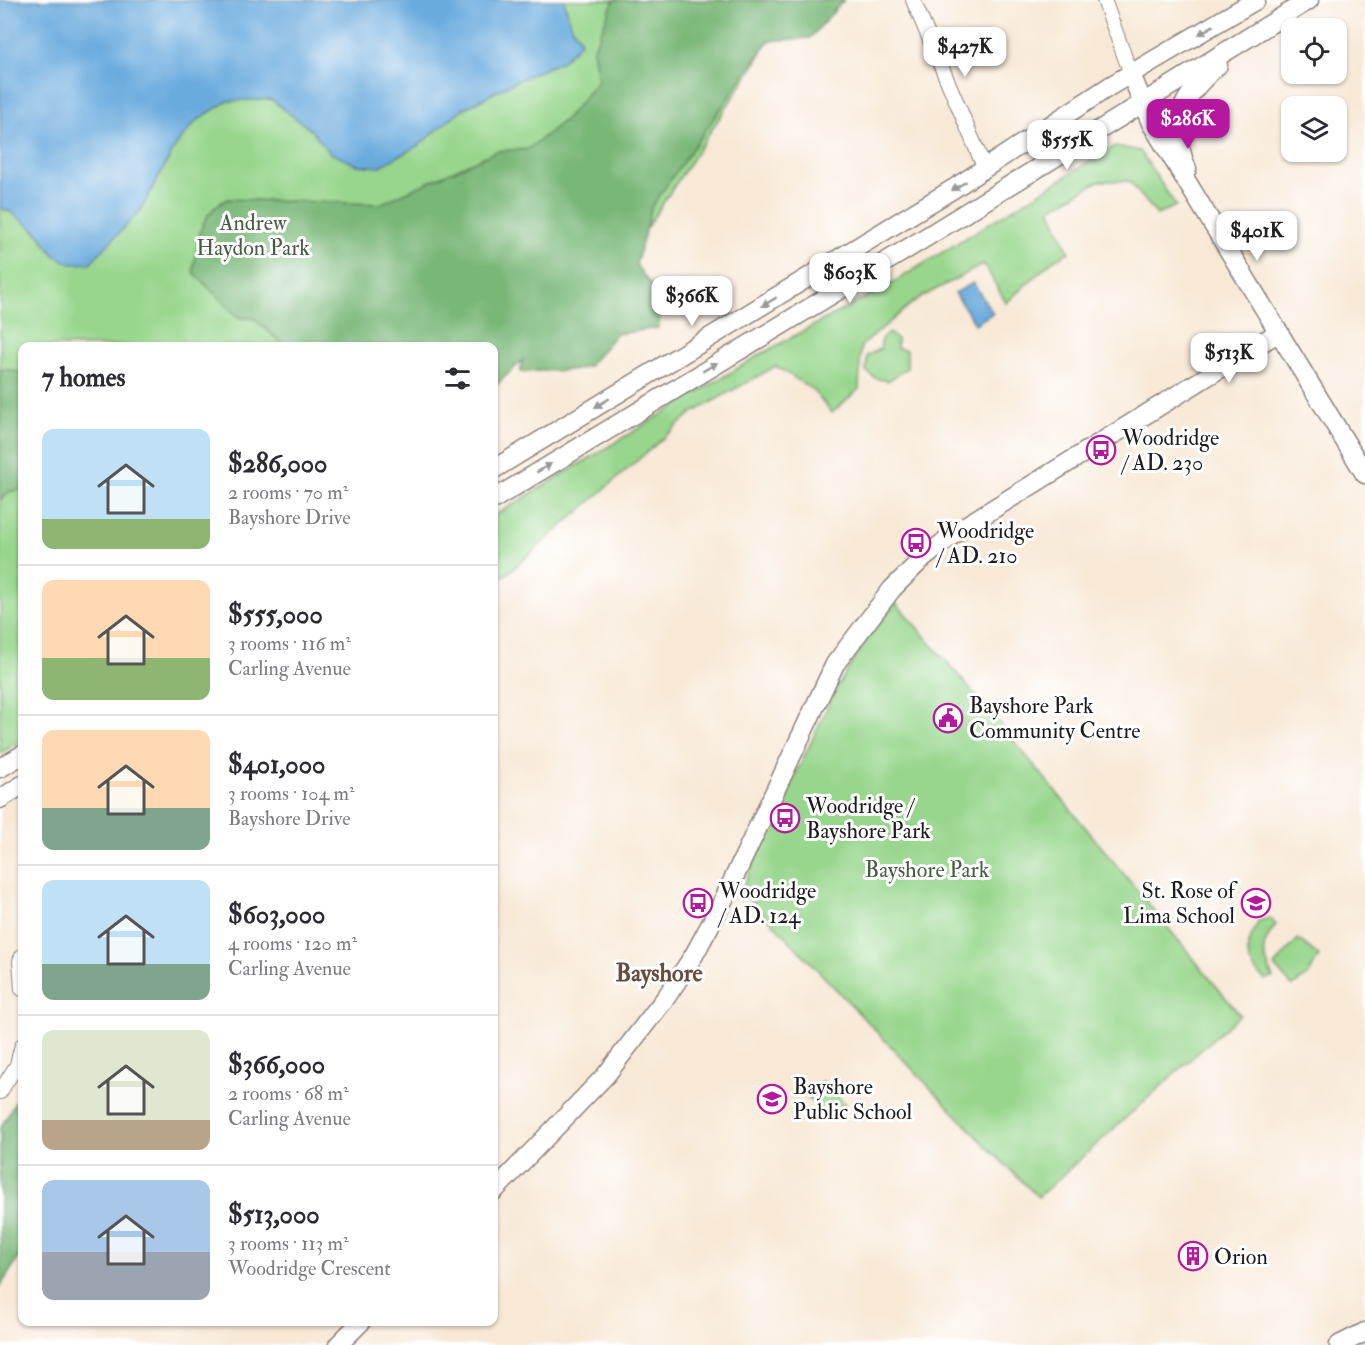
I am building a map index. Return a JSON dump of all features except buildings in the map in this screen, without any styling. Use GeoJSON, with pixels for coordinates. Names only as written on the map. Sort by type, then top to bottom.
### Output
{"type":"FeatureCollection","features":[{"type":"Feature","properties":{"kind":"main road"},"geometry":{"type":"LineString","coordinates":[[498,467],[909,217],[1110,86],[1256,0]]}},
{"type":"Feature","properties":{"kind":"main road"},"geometry":{"type":"LineString","coordinates":[[498,497],[920,241],[1247,38],[1299,3]]}},
{"type":"Feature","properties":{"kind":"main road"},"geometry":{"type":"LineString","coordinates":[[1205,212],[1183,159],[1178,133],[1180,115],[1189,94],[1198,83],[1247,38]]}},
{"type":"Feature","properties":{"kind":"main road"},"geometry":{"type":"LineString","coordinates":[[1131,74],[1151,123],[1365,474]]}},
{"type":"Feature","properties":{"kind":"main road"},"geometry":{"type":"LineString","coordinates":[[909,217],[920,241]]}},
{"type":"Feature","properties":{"kind":"main road"},"geometry":{"type":"LineString","coordinates":[[498,1187],[606,1075],[649,1021],[694,955],[722,903],[835,664],[892,589],[920,561],[959,530],[1279,332]]}},
{"type":"Feature","properties":{"kind":"main road"},"geometry":{"type":"LineString","coordinates":[[0,768],[18,757]]}},
{"type":"Feature","properties":{"kind":"main road"},"geometry":{"type":"LineString","coordinates":[[0,799],[18,788]]}},
{"type":"Feature","properties":{"kind":"main road"},"geometry":{"type":"LineString","coordinates":[[338,1345],[357,1326]]}},
{"type":"Feature","properties":{"kind":"main road"},"geometry":{"type":"LineString","coordinates":[[1339,1345],[1362,1331]]}},
{"type":"Feature","properties":{"kind":"street"},"geometry":{"type":"LineString","coordinates":[[913,0],[985,169]]}},
{"type":"Feature","properties":{"kind":"street"},"geometry":{"type":"LineString","coordinates":[[1104,0],[1131,74]]}},
{"type":"Feature","properties":{"kind":"street"},"geometry":{"type":"LineString","coordinates":[[0,1092],[18,1061]]}},
{"type":"Feature","properties":{"kind":"green space","name":"Andrew Haydon Park"},"geometry":{"type":"Polygon","coordinates":[[[564,0],[788,0],[755,64],[638,241],[498,343],[18,342],[18,743],[0,754],[0,208],[17,215],[24,221],[37,233],[54,255],[140,211],[175,147],[196,121],[227,101],[271,99],[312,131],[330,153],[419,145],[461,110],[514,82],[562,61],[581,42],[570,23],[564,0]]]}},
{"type":"Feature","properties":{"kind":"green space"},"geometry":{"type":"Polygon","coordinates":[[[614,0],[844,0],[810,38],[768,41],[652,206],[636,265],[663,301],[658,328],[616,334],[589,366],[575,370],[520,372],[523,360],[498,383],[498,342],[280,342],[253,318],[239,318],[193,272],[198,239],[204,221],[209,213],[227,199],[380,204],[497,151],[528,149],[568,117],[598,81],[593,50],[614,0]]]}},
{"type":"Feature","properties":{"kind":"green space"},"geometry":{"type":"Polygon","coordinates":[[[1115,146],[1140,151],[1176,206],[1157,215],[1129,181],[1099,181],[1050,209],[1069,252],[1052,261],[1006,303],[984,264],[916,300],[861,346],[859,389],[832,413],[812,389],[776,366],[692,413],[498,582],[498,514],[761,354],[894,282],[1115,146]]]}},
{"type":"Feature","properties":{"kind":"green space"},"geometry":{"type":"Polygon","coordinates":[[[889,333],[897,339],[897,348],[907,350],[907,368],[888,381],[875,378],[866,371],[867,356],[881,348],[881,339],[889,333]]]}},
{"type":"Feature","properties":{"kind":"green space"},"geometry":{"type":"Polygon","coordinates":[[[0,370],[18,372],[18,490],[10,492],[0,500],[0,370]]]}},
{"type":"Feature","properties":{"kind":"green space","name":"Bayshore Park"},"geometry":{"type":"Polygon","coordinates":[[[896,603],[991,713],[1240,1015],[1038,1197],[988,1148],[741,890],[837,687],[867,639],[896,603]]]}},
{"type":"Feature","properties":{"kind":"green space"},"geometry":{"type":"Polygon","coordinates":[[[1270,918],[1276,925],[1267,939],[1264,950],[1273,978],[1265,980],[1252,966],[1248,945],[1259,921],[1270,918]]]}},
{"type":"Feature","properties":{"kind":"green space"},"geometry":{"type":"Polygon","coordinates":[[[1298,939],[1319,956],[1308,976],[1292,986],[1274,966],[1298,939]]]}},
{"type":"Feature","properties":{"kind":"green space"},"geometry":{"type":"Polygon","coordinates":[[[822,1081],[845,1104],[830,1119],[807,1096],[822,1081]]]}},
{"type":"Feature","properties":{"kind":"green space"},"geometry":{"type":"Polygon","coordinates":[[[18,1097],[18,1258],[0,1287],[0,1129],[18,1097]]]}},
{"type":"Feature","properties":{"kind":"water"},"geometry":{"type":"Polygon","coordinates":[[[0,0],[564,0],[570,23],[581,42],[562,61],[514,82],[461,110],[419,145],[379,167],[357,165],[330,153],[312,131],[271,99],[227,101],[196,121],[175,147],[140,211],[90,263],[71,264],[54,255],[38,232],[9,211],[0,208],[0,0]]]}},
{"type":"Feature","properties":{"kind":"water"},"geometry":{"type":"Polygon","coordinates":[[[973,283],[993,313],[975,324],[955,293],[973,283]]]}},
{"type":"Feature","properties":{"kind":"place","name":"Woodridge / AD. 230"},"geometry":{"type":"Point","coordinates":[1101,450]}},
{"type":"Feature","properties":{"kind":"place","name":"Woodridge / AD. 210"},"geometry":{"type":"Point","coordinates":[916,543]}},
{"type":"Feature","properties":{"kind":"place","name":"Bayshore Park Community Centre"},"geometry":{"type":"Point","coordinates":[948,718]}},
{"type":"Feature","properties":{"kind":"place","name":"Woodridge / Bayshore Park"},"geometry":{"type":"Point","coordinates":[785,818]}},
{"type":"Feature","properties":{"kind":"place","name":"Woodridge / AD. 124"},"geometry":{"type":"Point","coordinates":[698,903]}},
{"type":"Feature","properties":{"kind":"place","name":"St. Rose of Lima School"},"geometry":{"type":"Point","coordinates":[1256,903]}},
{"type":"Feature","properties":{"kind":"place","name":"Bayshore Public School"},"geometry":{"type":"Point","coordinates":[772,1099]}},
{"type":"Feature","properties":{"kind":"place","name":"Orion"},"geometry":{"type":"Point","coordinates":[1193,1256]}},
{"type":"Feature","properties":{"kind":"district","name":"Bayshore"},"geometry":{"type":"Point","coordinates":[659,973]}}]}
